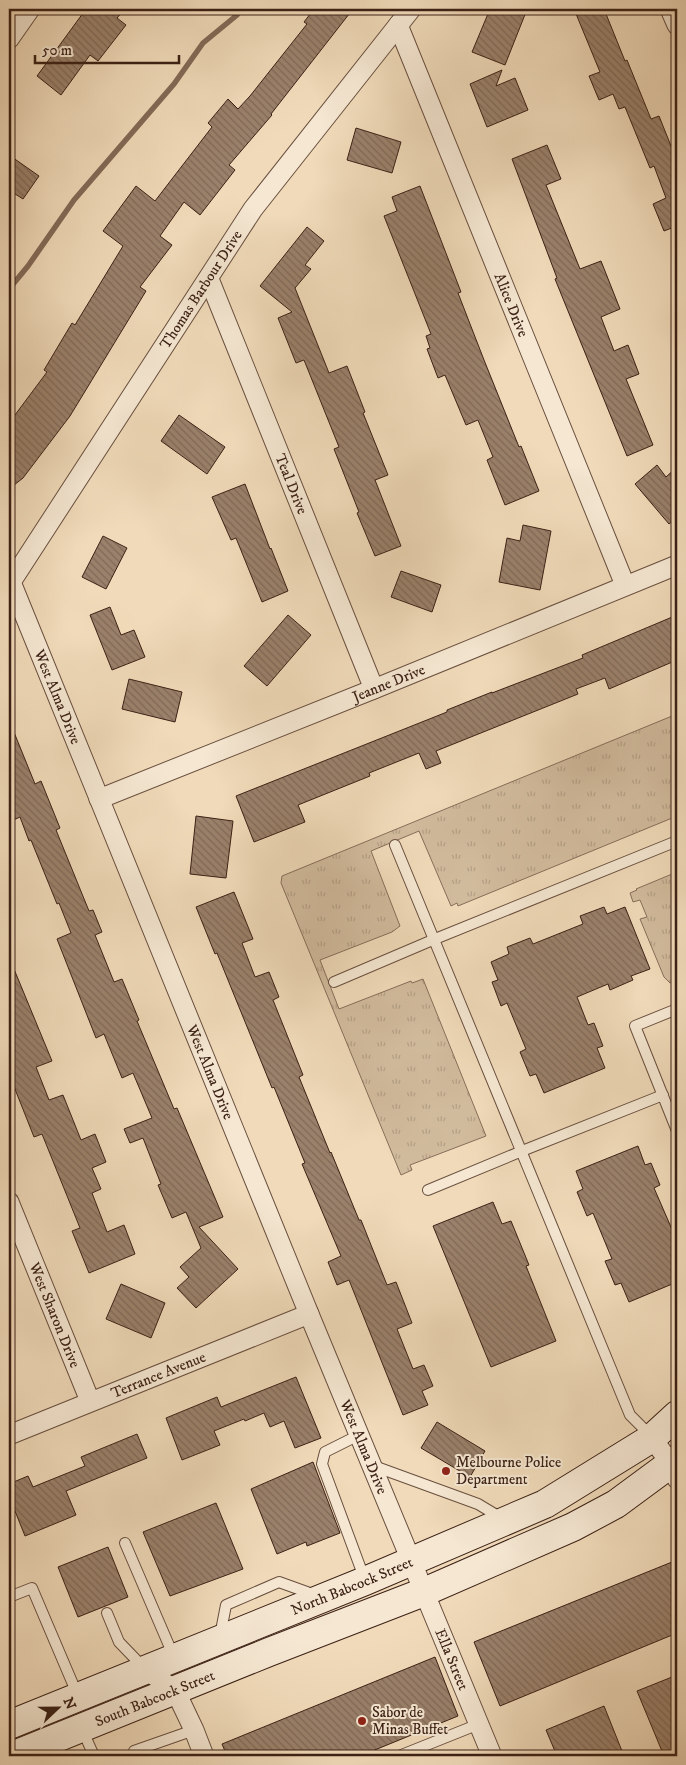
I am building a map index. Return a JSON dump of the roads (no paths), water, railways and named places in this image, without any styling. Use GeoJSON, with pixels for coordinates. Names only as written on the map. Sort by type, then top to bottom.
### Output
{"type":"FeatureCollection","features":[{"type":"Feature","properties":{"kind":"main road","name":"North Babcock Street"},"geometry":{"type":"LineString","coordinates":[[9,1725],[366,1581],[545,1504],[652,1438],[677,1415]]}},
{"type":"Feature","properties":{"kind":"main road","name":"North Babcock Street"},"geometry":{"type":"LineString","coordinates":[[269,1652],[424,1592],[573,1527],[616,1504],[675,1467]]}},
{"type":"Feature","properties":{"kind":"main road","name":"South Babcock Street"},"geometry":{"type":"LineString","coordinates":[[12,1756],[269,1652]]}},
{"type":"Feature","properties":{"kind":"street"},"geometry":{"type":"LineString","coordinates":[[9,39],[30,9]]}},
{"type":"Feature","properties":{"kind":"street","name":"Thomas Barbour Drive"},"geometry":{"type":"LineString","coordinates":[[10,583],[253,210],[411,9]]}},
{"type":"Feature","properties":{"kind":"street"},"geometry":{"type":"LineString","coordinates":[[670,9],[677,25]]}},
{"type":"Feature","properties":{"kind":"street","name":"Alice Drive"},"geometry":{"type":"LineString","coordinates":[[398,25],[625,585]]}},
{"type":"Feature","properties":{"kind":"street","name":"Teal Drive"},"geometry":{"type":"LineString","coordinates":[[209,279],[374,689]]}},
{"type":"Feature","properties":{"kind":"street","name":"Jeanne Drive"},"geometry":{"type":"LineString","coordinates":[[99,799],[677,565]]}},
{"type":"Feature","properties":{"kind":"street","name":"West Alma Drive"},"geometry":{"type":"LineString","coordinates":[[10,583],[308,1314],[411,1561]]}},
{"type":"Feature","properties":{"kind":"street","name":"West Sharon Drive"},"geometry":{"type":"LineString","coordinates":[[9,1202],[90,1402]]}},
{"type":"Feature","properties":{"kind":"street","name":"Terrance Avenue"},"geometry":{"type":"LineString","coordinates":[[9,1435],[308,1314]]}},
{"type":"Feature","properties":{"kind":"street"},"geometry":{"type":"LineString","coordinates":[[652,1438],[675,1467]]}},
{"type":"Feature","properties":{"kind":"street","name":"Ella Street"},"geometry":{"type":"LineString","coordinates":[[411,1561],[492,1756]]}},
{"type":"Feature","properties":{"kind":"street"},"geometry":{"type":"LineString","coordinates":[[146,1670],[175,1690],[204,1756]]}},
{"type":"Feature","properties":{"kind":"lane"},"geometry":{"type":"LineString","coordinates":[[334,982],[434,939],[677,841]]}},
{"type":"Feature","properties":{"kind":"lane"},"geometry":{"type":"LineString","coordinates":[[396,845],[630,1415],[652,1438]]}},
{"type":"Feature","properties":{"kind":"lane"},"geometry":{"type":"LineString","coordinates":[[677,1009],[635,1026],[677,1131]]}},
{"type":"Feature","properties":{"kind":"lane"},"geometry":{"type":"LineString","coordinates":[[428,1190],[522,1150],[663,1095]]}},
{"type":"Feature","properties":{"kind":"lane"},"geometry":{"type":"LineString","coordinates":[[359,1435],[325,1452],[322,1464],[366,1581]]}},
{"type":"Feature","properties":{"kind":"lane"},"geometry":{"type":"LineString","coordinates":[[371,1466],[478,1504],[506,1521]]}},
{"type":"Feature","properties":{"kind":"lane"},"geometry":{"type":"LineString","coordinates":[[126,1543],[175,1658]]}},
{"type":"Feature","properties":{"kind":"lane"},"geometry":{"type":"LineString","coordinates":[[9,1597],[32,1588],[79,1697]]}},
{"type":"Feature","properties":{"kind":"lane"},"geometry":{"type":"LineString","coordinates":[[107,1613],[119,1642],[146,1670]]}},
{"type":"Feature","properties":{"kind":"lane"},"geometry":{"type":"LineString","coordinates":[[399,1756],[479,1724]]}},
{"type":"Feature","properties":{"kind":"lane"},"geometry":{"type":"LineString","coordinates":[[81,1728],[94,1756]]}},
{"type":"Feature","properties":{"kind":"lane"},"geometry":{"type":"LineString","coordinates":[[134,1751],[194,1730]]}},
{"type":"Feature","properties":{"kind":"waterway"},"geometry":{"type":"LineString","coordinates":[[9,289],[28,266],[74,200],[174,84],[203,43],[237,15],[240,9]]}},
{"type":"Feature","properties":{"kind":"place","name":"Melbourne Police Department"},"geometry":{"type":"Point","coordinates":[446,1471]}},
{"type":"Feature","properties":{"kind":"place","name":"Sabor de Minas Buffet"},"geometry":{"type":"Point","coordinates":[362,1721]}}]}
